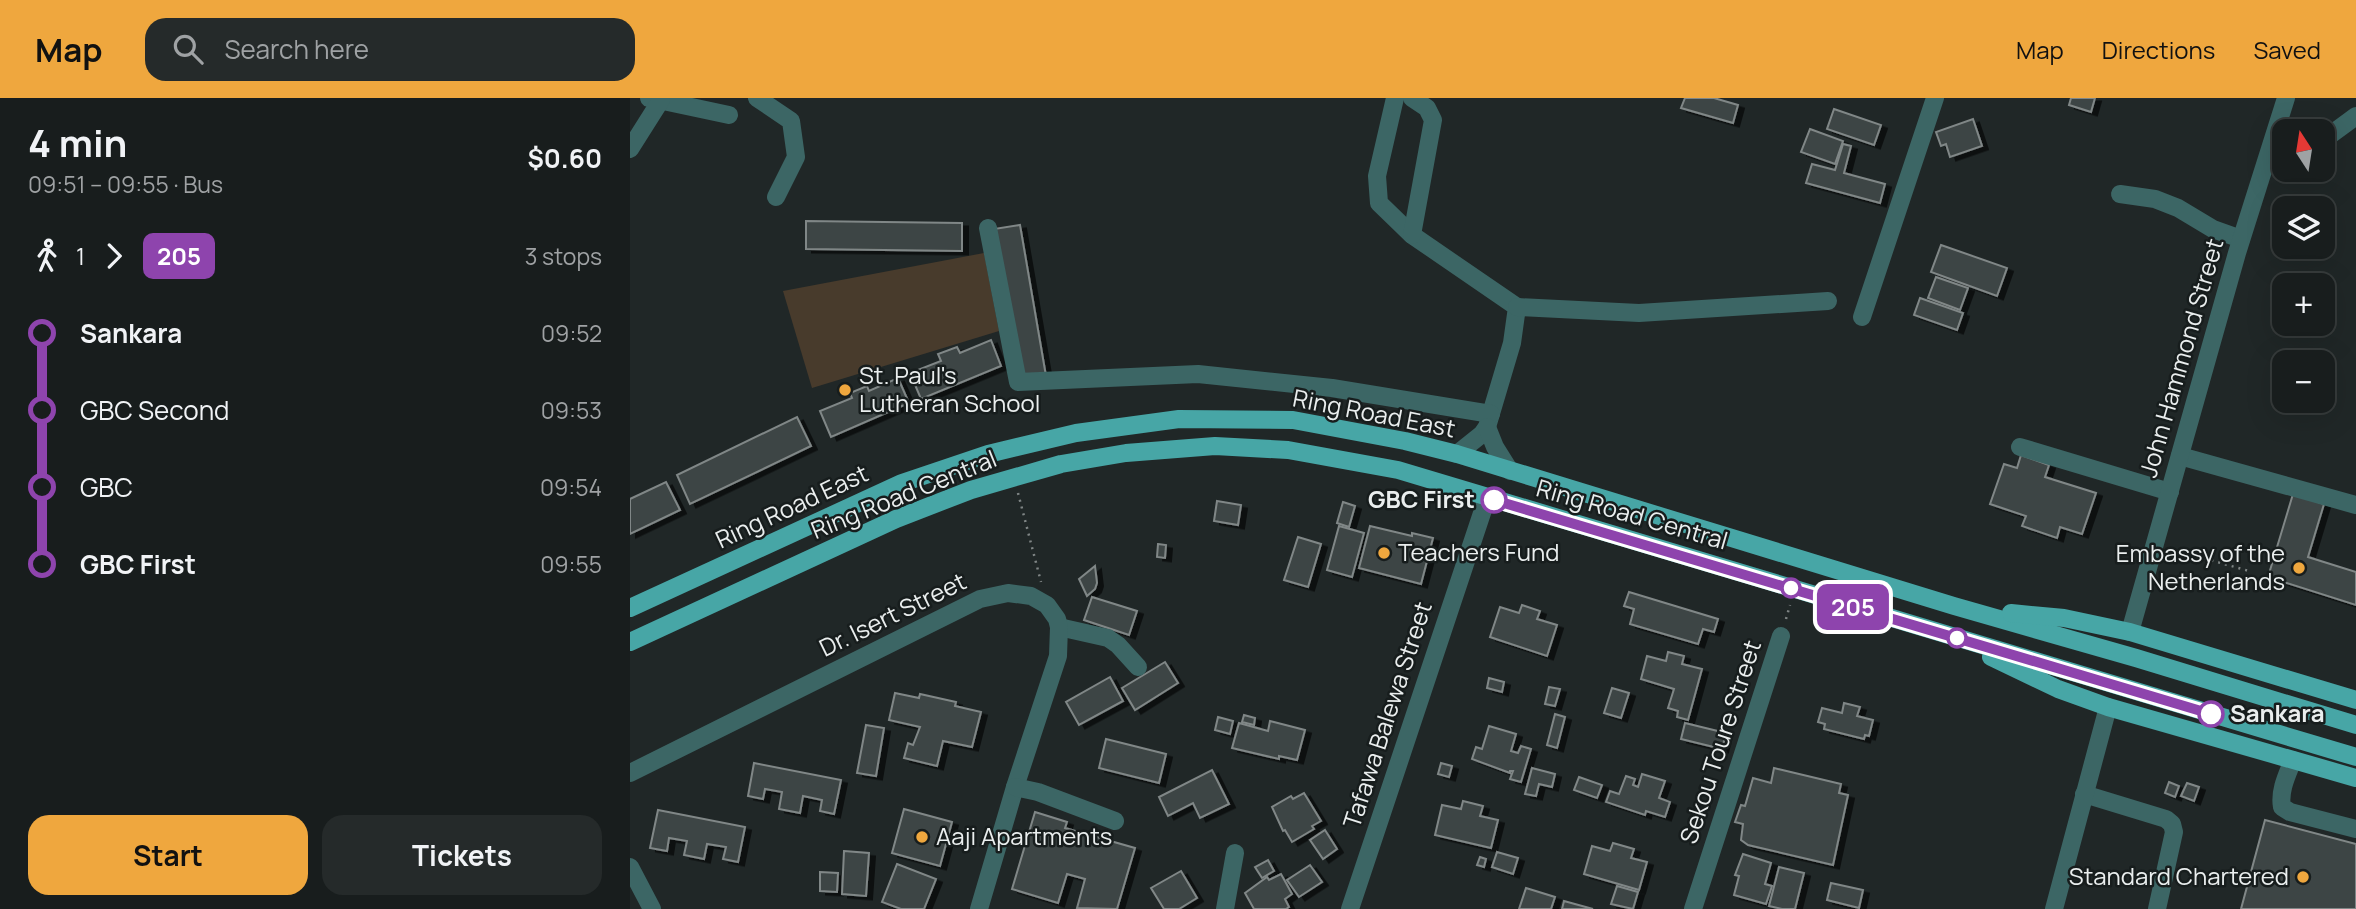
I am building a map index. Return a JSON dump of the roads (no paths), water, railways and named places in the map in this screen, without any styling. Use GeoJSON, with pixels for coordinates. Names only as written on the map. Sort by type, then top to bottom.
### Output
{"type":"FeatureCollection","features":[{"type":"Feature","properties":{"kind":"main road","name":"Ring Road East"},"geometry":{"type":"LineString","coordinates":[[630,608],[902,483],[988,454],[1076,433],[1179,419],[1293,420],[1405,441],[1457,454],[1954,606]]}},
{"type":"Feature","properties":{"kind":"main road","name":"Ring Road Central"},"geometry":{"type":"LineString","coordinates":[[630,642],[896,519],[971,490],[1061,464],[1126,453],[1215,446],[1287,450],[1398,470],[2356,757]]}},
{"type":"Feature","properties":{"kind":"main road"},"geometry":{"type":"LineString","coordinates":[[1624,538],[1633,508]]}},
{"type":"Feature","properties":{"kind":"main road"},"geometry":{"type":"LineString","coordinates":[[1954,606],[2064,618],[2130,632],[2356,701]]}},
{"type":"Feature","properties":{"kind":"main road"},"geometry":{"type":"LineString","coordinates":[[1954,606],[2356,725]]}},
{"type":"Feature","properties":{"kind":"main road","name":"Ring Road Central"},"geometry":{"type":"LineString","coordinates":[[1941,633],[2058,689],[2108,707],[2356,778]]}},
{"type":"Feature","properties":{"kind":"street"},"geometry":{"type":"LineString","coordinates":[[662,100],[696,98]]}},
{"type":"Feature","properties":{"kind":"street"},"geometry":{"type":"LineString","coordinates":[[757,98],[791,121],[795,139],[796,157],[776,197]]}},
{"type":"Feature","properties":{"kind":"street"},"geometry":{"type":"LineString","coordinates":[[1395,98],[1377,176],[1379,203],[1412,235],[1517,307],[1639,313],[1828,300]]}},
{"type":"Feature","properties":{"kind":"street"},"geometry":{"type":"LineString","coordinates":[[1412,98],[1427,108],[1433,120],[1412,235]]}},
{"type":"Feature","properties":{"kind":"street"},"geometry":{"type":"LineString","coordinates":[[1863,317],[1935,98]]}},
{"type":"Feature","properties":{"kind":"street","name":"John Hammond Street"},"geometry":{"type":"LineString","coordinates":[[2282,119],[2286,98]]}},
{"type":"Feature","properties":{"kind":"street"},"geometry":{"type":"LineString","coordinates":[[662,100],[729,115]]}},
{"type":"Feature","properties":{"kind":"street"},"geometry":{"type":"LineString","coordinates":[[630,149],[662,100]]}},
{"type":"Feature","properties":{"kind":"street"},"geometry":{"type":"LineString","coordinates":[[2335,131],[2356,116]]}},
{"type":"Feature","properties":{"kind":"street","name":"John Hammond Street"},"geometry":{"type":"LineString","coordinates":[[2130,632],[2241,239],[2272,161]]}},
{"type":"Feature","properties":{"kind":"street"},"geometry":{"type":"LineString","coordinates":[[2120,194],[2155,199],[2178,208],[2213,229],[2241,239]]}},
{"type":"Feature","properties":{"kind":"street"},"geometry":{"type":"LineString","coordinates":[[988,228],[1018,382],[1198,374],[1332,388],[1489,420]]}},
{"type":"Feature","properties":{"kind":"street"},"geometry":{"type":"LineString","coordinates":[[1457,454],[1482,434],[1489,420],[1512,343],[1517,307]]}},
{"type":"Feature","properties":{"kind":"street"},"geometry":{"type":"LineString","coordinates":[[1489,420],[1495,447],[1510,471]]}},
{"type":"Feature","properties":{"kind":"street"},"geometry":{"type":"LineString","coordinates":[[2020,447],[2170,492]]}},
{"type":"Feature","properties":{"kind":"street"},"geometry":{"type":"LineString","coordinates":[[2180,456],[2356,505]]}},
{"type":"Feature","properties":{"kind":"street","name":"Tafawa Balewa Street"},"geometry":{"type":"LineString","coordinates":[[1350,909],[1487,498]]}},
{"type":"Feature","properties":{"kind":"street","name":"Dr. Isert Street"},"geometry":{"type":"LineString","coordinates":[[630,773],[980,599],[1007,593],[1031,596],[1047,605],[1059,627]]}},
{"type":"Feature","properties":{"kind":"street"},"geometry":{"type":"LineString","coordinates":[[979,909],[1058,656],[1059,627],[1108,638],[1138,667]]}},
{"type":"Feature","properties":{"kind":"street","name":"Sekou Toure Street"},"geometry":{"type":"LineString","coordinates":[[1693,909],[1781,636]]}},
{"type":"Feature","properties":{"kind":"street"},"geometry":{"type":"LineString","coordinates":[[2054,909],[2108,707]]}},
{"type":"Feature","properties":{"kind":"street"},"geometry":{"type":"LineString","coordinates":[[2293,760],[2280,799],[2282,807],[2290,812],[2356,829]]}},
{"type":"Feature","properties":{"kind":"street"},"geometry":{"type":"LineString","coordinates":[[1015,787],[1038,792],[1115,821]]}},
{"type":"Feature","properties":{"kind":"street"},"geometry":{"type":"LineString","coordinates":[[2084,794],[2166,819],[2172,824],[2174,832],[2157,909]]}},
{"type":"Feature","properties":{"kind":"street"},"geometry":{"type":"LineString","coordinates":[[1225,909],[1235,853]]}},
{"type":"Feature","properties":{"kind":"street"},"geometry":{"type":"LineString","coordinates":[[630,867],[652,909]]}},
{"type":"Feature","properties":{"kind":"place","name":"St. Paul's Lutheran School"},"geometry":{"type":"Point","coordinates":[845,390]}},
{"type":"Feature","properties":{"kind":"place","name":"GBC First"},"geometry":{"type":"Point","coordinates":[1494,500]}},
{"type":"Feature","properties":{"kind":"place","name":"Teachers Fund"},"geometry":{"type":"Point","coordinates":[1384,553]}},
{"type":"Feature","properties":{"kind":"place","name":"Embassy of the Netherlands"},"geometry":{"type":"Point","coordinates":[2299,568]}},
{"type":"Feature","properties":{"kind":"place","name":"Sankara"},"geometry":{"type":"Point","coordinates":[2211,714]}},
{"type":"Feature","properties":{"kind":"place","name":"Aaji Apartments"},"geometry":{"type":"Point","coordinates":[922,837]}},
{"type":"Feature","properties":{"kind":"place","name":"Standard Chartered"},"geometry":{"type":"Point","coordinates":[2303,877]}}]}
